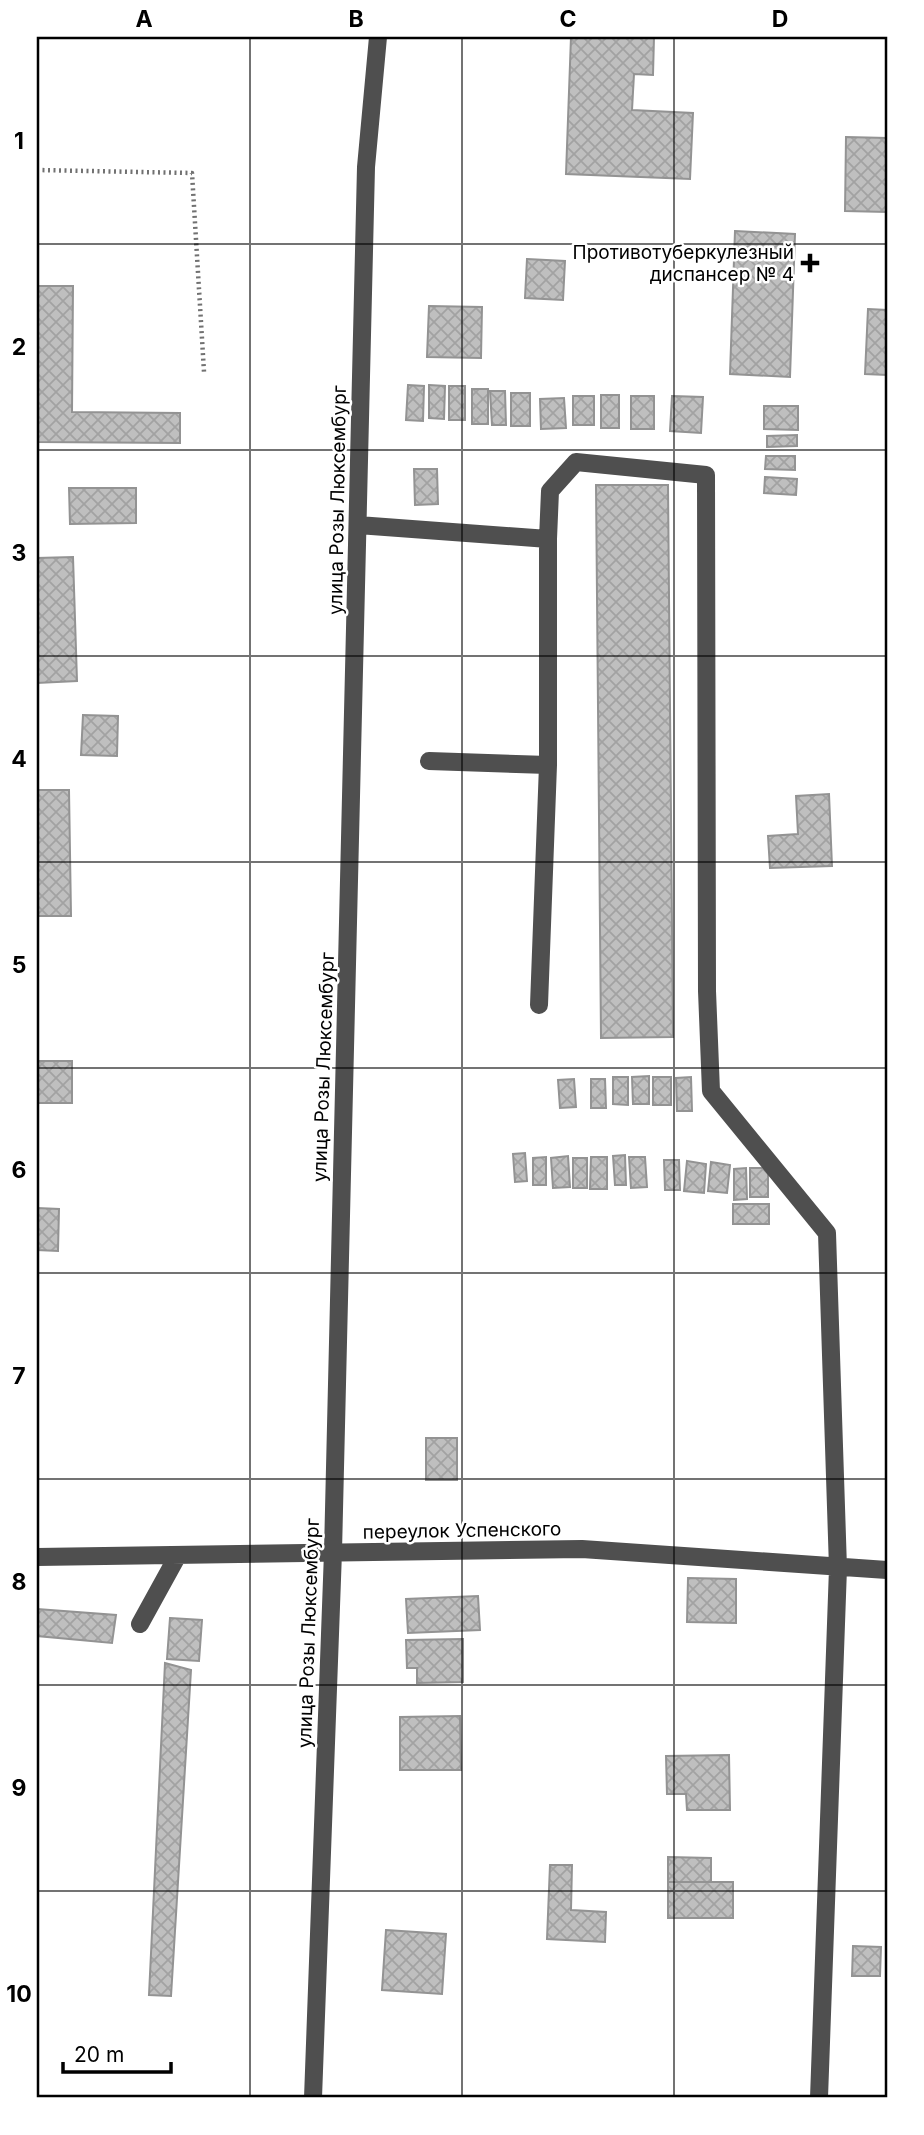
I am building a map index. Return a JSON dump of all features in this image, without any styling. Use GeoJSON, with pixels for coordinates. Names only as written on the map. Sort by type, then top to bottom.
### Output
{"type":"FeatureCollection","features":[{"type":"Feature","properties":{"kind":"street","name":"улица Розы Люксембург"},"geometry":{"type":"LineString","coordinates":[[313,2098],[332,1552],[366,167],[378,37]]}},
{"type":"Feature","properties":{"kind":"street"},"geometry":{"type":"LineString","coordinates":[[539,1005],[548,765],[550,491],[576,462],[706,475],[707,991],[711,1091],[827,1233],[838,1568],[819,2098]]}},
{"type":"Feature","properties":{"kind":"street"},"geometry":{"type":"LineString","coordinates":[[358,525],[548,539]]}},
{"type":"Feature","properties":{"kind":"street"},"geometry":{"type":"LineString","coordinates":[[429,761],[548,765]]}},
{"type":"Feature","properties":{"kind":"street","name":"переулок Успенского"},"geometry":{"type":"LineString","coordinates":[[37,1557],[582,1549],[887,1570]]}},
{"type":"Feature","properties":{"kind":"street"},"geometry":{"type":"LineString","coordinates":[[140,1624],[177,1555]]}},
{"type":"Feature","properties":{"kind":"path"},"geometry":{"type":"LineString","coordinates":[[37,170],[192,173],[204,372]]}},
{"type":"Feature","properties":{"kind":"building"},"geometry":{"type":"Polygon","coordinates":[[[571,37],[654,37],[653,75],[634,74],[632,110],[693,113],[690,179],[566,174],[571,37]]]}},
{"type":"Feature","properties":{"kind":"building"},"geometry":{"type":"Polygon","coordinates":[[[846,137],[887,138],[887,212],[845,211],[846,137]]]}},
{"type":"Feature","properties":{"kind":"building"},"geometry":{"type":"Polygon","coordinates":[[[735,231],[795,234],[790,377],[730,374],[735,231]]]}},
{"type":"Feature","properties":{"kind":"building"},"geometry":{"type":"Polygon","coordinates":[[[527,259],[565,261],[563,300],[525,298],[527,259]]]}},
{"type":"Feature","properties":{"kind":"building"},"geometry":{"type":"Polygon","coordinates":[[[37,286],[73,286],[72,412],[180,413],[180,443],[37,442],[37,286]]]}},
{"type":"Feature","properties":{"kind":"building"},"geometry":{"type":"Polygon","coordinates":[[[429,306],[482,307],[481,358],[427,357],[429,306]]]}},
{"type":"Feature","properties":{"kind":"building"},"geometry":{"type":"Polygon","coordinates":[[[868,309],[887,310],[887,375],[865,374],[868,309]]]}},
{"type":"Feature","properties":{"kind":"building"},"geometry":{"type":"Polygon","coordinates":[[[408,385],[424,386],[423,421],[406,420],[408,385]]]}},
{"type":"Feature","properties":{"kind":"building"},"geometry":{"type":"Polygon","coordinates":[[[429,385],[445,386],[444,419],[429,418],[429,385]]]}},
{"type":"Feature","properties":{"kind":"building"},"geometry":{"type":"Polygon","coordinates":[[[449,386],[465,386],[465,420],[449,420],[449,386]]]}},
{"type":"Feature","properties":{"kind":"building"},"geometry":{"type":"Polygon","coordinates":[[[472,389],[488,389],[488,424],[472,424],[472,389]]]}},
{"type":"Feature","properties":{"kind":"building"},"geometry":{"type":"Polygon","coordinates":[[[490,391],[505,391],[506,425],[492,425],[490,391]]]}},
{"type":"Feature","properties":{"kind":"building"},"geometry":{"type":"Polygon","coordinates":[[[511,393],[530,393],[530,426],[511,426],[511,393]]]}},
{"type":"Feature","properties":{"kind":"building"},"geometry":{"type":"Polygon","coordinates":[[[601,395],[619,395],[619,428],[601,428],[601,395]]]}},
{"type":"Feature","properties":{"kind":"building"},"geometry":{"type":"Polygon","coordinates":[[[573,396],[594,396],[594,425],[573,425],[573,396]]]}},
{"type":"Feature","properties":{"kind":"building"},"geometry":{"type":"Polygon","coordinates":[[[631,396],[654,396],[654,429],[631,429],[631,396]]]}},
{"type":"Feature","properties":{"kind":"building"},"geometry":{"type":"Polygon","coordinates":[[[672,396],[703,397],[701,433],[670,431],[672,396]]]}},
{"type":"Feature","properties":{"kind":"building"},"geometry":{"type":"Polygon","coordinates":[[[564,398],[566,428],[541,429],[540,399],[564,398]]]}},
{"type":"Feature","properties":{"kind":"building"},"geometry":{"type":"Polygon","coordinates":[[[764,406],[798,406],[798,430],[764,429],[764,406]]]}},
{"type":"Feature","properties":{"kind":"building"},"geometry":{"type":"Polygon","coordinates":[[[797,435],[797,446],[767,447],[767,436],[797,435]]]}},
{"type":"Feature","properties":{"kind":"building"},"geometry":{"type":"Polygon","coordinates":[[[766,456],[795,456],[795,470],[765,469],[766,456]]]}},
{"type":"Feature","properties":{"kind":"building"},"geometry":{"type":"Polygon","coordinates":[[[414,469],[437,469],[438,504],[415,505],[414,469]]]}},
{"type":"Feature","properties":{"kind":"building"},"geometry":{"type":"Polygon","coordinates":[[[765,477],[797,479],[796,495],[764,493],[765,477]]]}},
{"type":"Feature","properties":{"kind":"building"},"geometry":{"type":"Polygon","coordinates":[[[596,485],[668,485],[673,1037],[601,1038],[596,485]]]}},
{"type":"Feature","properties":{"kind":"building"},"geometry":{"type":"Polygon","coordinates":[[[69,488],[136,488],[136,523],[70,524],[69,488]]]}},
{"type":"Feature","properties":{"kind":"building"},"geometry":{"type":"Polygon","coordinates":[[[73,557],[77,681],[37,683],[37,558],[73,557]]]}},
{"type":"Feature","properties":{"kind":"building"},"geometry":{"type":"Polygon","coordinates":[[[83,715],[118,716],[117,756],[81,755],[83,715]]]}},
{"type":"Feature","properties":{"kind":"building"},"geometry":{"type":"Polygon","coordinates":[[[37,790],[69,790],[71,916],[37,916],[37,790]]]}},
{"type":"Feature","properties":{"kind":"building"},"geometry":{"type":"Polygon","coordinates":[[[829,794],[832,866],[770,868],[768,836],[798,834],[796,796],[829,794]]]}},
{"type":"Feature","properties":{"kind":"building"},"geometry":{"type":"Polygon","coordinates":[[[37,1061],[72,1061],[72,1103],[37,1103],[37,1061]]]}},
{"type":"Feature","properties":{"kind":"building"},"geometry":{"type":"Polygon","coordinates":[[[649,1076],[649,1104],[633,1104],[632,1077],[649,1076]]]}},
{"type":"Feature","properties":{"kind":"building"},"geometry":{"type":"Polygon","coordinates":[[[613,1077],[628,1077],[628,1105],[613,1104],[613,1077]]]}},
{"type":"Feature","properties":{"kind":"building"},"geometry":{"type":"Polygon","coordinates":[[[653,1077],[671,1077],[671,1105],[653,1105],[653,1077]]]}},
{"type":"Feature","properties":{"kind":"building"},"geometry":{"type":"Polygon","coordinates":[[[691,1077],[692,1111],[677,1111],[676,1078],[691,1077]]]}},
{"type":"Feature","properties":{"kind":"building"},"geometry":{"type":"Polygon","coordinates":[[[574,1079],[576,1107],[560,1108],[558,1080],[574,1079]]]}},
{"type":"Feature","properties":{"kind":"building"},"geometry":{"type":"Polygon","coordinates":[[[591,1079],[605,1079],[606,1108],[591,1108],[591,1079]]]}},
{"type":"Feature","properties":{"kind":"building"},"geometry":{"type":"Polygon","coordinates":[[[525,1153],[527,1181],[515,1182],[513,1154],[525,1153]]]}},
{"type":"Feature","properties":{"kind":"building"},"geometry":{"type":"Polygon","coordinates":[[[625,1155],[626,1185],[615,1185],[613,1156],[625,1155]]]}},
{"type":"Feature","properties":{"kind":"building"},"geometry":{"type":"Polygon","coordinates":[[[568,1156],[570,1187],[553,1188],[551,1158],[568,1156]]]}},
{"type":"Feature","properties":{"kind":"building"},"geometry":{"type":"Polygon","coordinates":[[[546,1157],[546,1185],[533,1185],[533,1158],[546,1157]]]}},
{"type":"Feature","properties":{"kind":"building"},"geometry":{"type":"Polygon","coordinates":[[[591,1157],[607,1157],[607,1189],[590,1189],[591,1157]]]}},
{"type":"Feature","properties":{"kind":"building"},"geometry":{"type":"Polygon","coordinates":[[[629,1157],[645,1157],[647,1187],[631,1188],[629,1157]]]}},
{"type":"Feature","properties":{"kind":"building"},"geometry":{"type":"Polygon","coordinates":[[[573,1158],[587,1158],[587,1188],[573,1188],[573,1158]]]}},
{"type":"Feature","properties":{"kind":"building"},"geometry":{"type":"Polygon","coordinates":[[[664,1160],[679,1160],[680,1190],[665,1190],[664,1160]]]}},
{"type":"Feature","properties":{"kind":"building"},"geometry":{"type":"Polygon","coordinates":[[[687,1161],[706,1164],[704,1193],[684,1191],[687,1161]]]}},
{"type":"Feature","properties":{"kind":"building"},"geometry":{"type":"Polygon","coordinates":[[[711,1162],[730,1165],[727,1193],[708,1191],[711,1162]]]}},
{"type":"Feature","properties":{"kind":"building"},"geometry":{"type":"Polygon","coordinates":[[[746,1168],[747,1199],[734,1200],[734,1169],[746,1168]]]}},
{"type":"Feature","properties":{"kind":"building"},"geometry":{"type":"Polygon","coordinates":[[[750,1168],[768,1168],[768,1197],[750,1197],[750,1168]]]}},
{"type":"Feature","properties":{"kind":"building"},"geometry":{"type":"Polygon","coordinates":[[[733,1204],[769,1204],[769,1224],[733,1224],[733,1204]]]}},
{"type":"Feature","properties":{"kind":"building"},"geometry":{"type":"Polygon","coordinates":[[[37,1208],[59,1209],[58,1251],[37,1250],[37,1208]]]}},
{"type":"Feature","properties":{"kind":"building"},"geometry":{"type":"Polygon","coordinates":[[[426,1438],[457,1438],[457,1480],[426,1480],[426,1438]]]}},
{"type":"Feature","properties":{"kind":"building"},"geometry":{"type":"Polygon","coordinates":[[[688,1578],[736,1579],[736,1623],[687,1622],[688,1578]]]}},
{"type":"Feature","properties":{"kind":"building"},"geometry":{"type":"Polygon","coordinates":[[[478,1596],[480,1630],[408,1633],[406,1599],[478,1596]]]}},
{"type":"Feature","properties":{"kind":"building"},"geometry":{"type":"Polygon","coordinates":[[[37,1609],[116,1615],[112,1643],[37,1636],[37,1609]]]}},
{"type":"Feature","properties":{"kind":"building"},"geometry":{"type":"Polygon","coordinates":[[[170,1618],[202,1620],[199,1661],[167,1659],[170,1618]]]}},
{"type":"Feature","properties":{"kind":"building"},"geometry":{"type":"Polygon","coordinates":[[[463,1639],[463,1682],[417,1683],[417,1668],[407,1668],[406,1640],[463,1639]]]}},
{"type":"Feature","properties":{"kind":"building"},"geometry":{"type":"Polygon","coordinates":[[[165,1663],[191,1670],[171,1996],[149,1995],[165,1663]]]}},
{"type":"Feature","properties":{"kind":"building"},"geometry":{"type":"Polygon","coordinates":[[[460,1716],[461,1770],[400,1770],[400,1717],[460,1716]]]}},
{"type":"Feature","properties":{"kind":"building"},"geometry":{"type":"Polygon","coordinates":[[[729,1755],[730,1810],[687,1810],[686,1794],[667,1794],[666,1756],[729,1755]]]}},
{"type":"Feature","properties":{"kind":"building"},"geometry":{"type":"Polygon","coordinates":[[[668,1857],[711,1858],[711,1882],[668,1882],[668,1857]]]}},
{"type":"Feature","properties":{"kind":"building"},"geometry":{"type":"Polygon","coordinates":[[[550,1865],[572,1865],[571,1910],[606,1912],[605,1942],[547,1939],[550,1865]]]}},
{"type":"Feature","properties":{"kind":"building"},"geometry":{"type":"Polygon","coordinates":[[[668,1882],[733,1882],[733,1918],[668,1918],[668,1882]]]}},
{"type":"Feature","properties":{"kind":"building"},"geometry":{"type":"Polygon","coordinates":[[[386,1930],[446,1934],[442,1994],[382,1990],[386,1930]]]}},
{"type":"Feature","properties":{"kind":"building"},"geometry":{"type":"Polygon","coordinates":[[[853,1946],[881,1947],[880,1976],[852,1976],[853,1946]]]}},
{"type":"Feature","properties":{"kind":"place","name":"Противотуберкулезный диспансер № 4"},"geometry":{"type":"Point","coordinates":[810,263]}}]}
